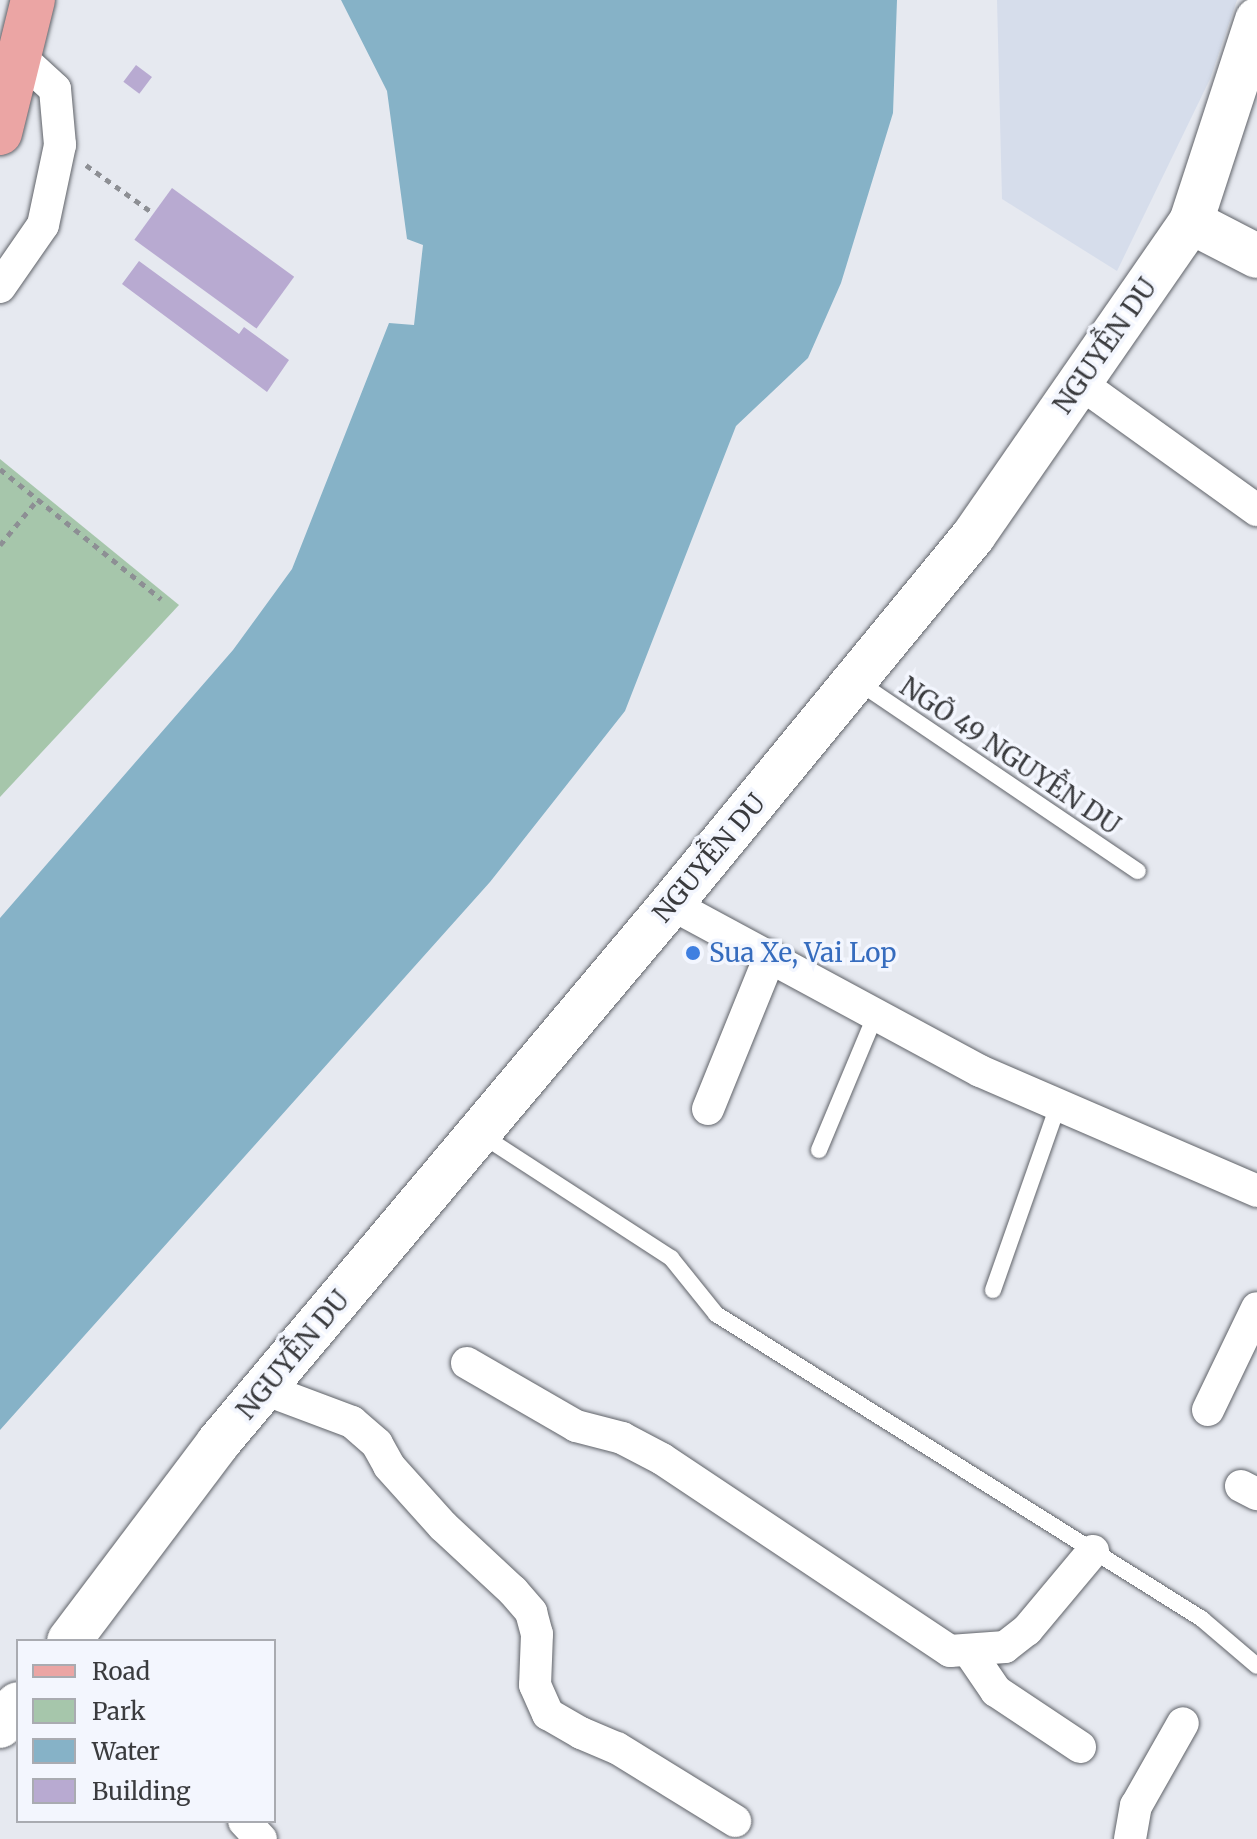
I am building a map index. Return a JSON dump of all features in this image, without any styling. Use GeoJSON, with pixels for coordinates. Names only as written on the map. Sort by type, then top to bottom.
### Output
{"type":"FeatureCollection","features":[{"type":"Feature","properties":{"kind":"main road"},"geometry":{"type":"LineString","coordinates":[[0,133],[33,0]]}},
{"type":"Feature","properties":{"kind":"main road","name":"NGUYỄN DU"},"geometry":{"type":"LineString","coordinates":[[71,1639],[218,1443],[671,904],[974,535],[1191,222],[1257,20]]}},
{"type":"Feature","properties":{"kind":"main road"},"geometry":{"type":"LineString","coordinates":[[1191,222],[1257,256]]}},
{"type":"Feature","properties":{"kind":"main road"},"geometry":{"type":"LineString","coordinates":[[0,1726],[16,1706]]}},
{"type":"Feature","properties":{"kind":"street"},"geometry":{"type":"LineString","coordinates":[[0,287],[43,225],[60,145],[55,89],[18,55]]}},
{"type":"Feature","properties":{"kind":"street"},"geometry":{"type":"LineString","coordinates":[[1080,383],[1257,510]]}},
{"type":"Feature","properties":{"kind":"street"},"geometry":{"type":"LineString","coordinates":[[671,904],[980,1071],[1257,1191]]}},
{"type":"Feature","properties":{"kind":"street"},"geometry":{"type":"LineString","coordinates":[[708,1109],[770,956]]}},
{"type":"Feature","properties":{"kind":"street"},"geometry":{"type":"LineString","coordinates":[[1208,1410],[1257,1308]]}},
{"type":"Feature","properties":{"kind":"street"},"geometry":{"type":"LineString","coordinates":[[467,1363],[576,1426],[622,1438],[662,1459],[950,1651],[1005,1647],[1027,1630],[1093,1551]]}},
{"type":"Feature","properties":{"kind":"street"},"geometry":{"type":"LineString","coordinates":[[264,1389],[352,1422],[377,1444],[389,1466],[443,1526],[513,1591],[531,1612],[535,1685],[548,1714],[581,1733],[617,1748],[735,1821]]}},
{"type":"Feature","properties":{"kind":"street"},"geometry":{"type":"LineString","coordinates":[[968,1650],[996,1691],[1080,1747]]}},
{"type":"Feature","properties":{"kind":"street"},"geometry":{"type":"LineString","coordinates":[[1130,1839],[1136,1806],[1183,1723]]}},
{"type":"Feature","properties":{"kind":"street"},"geometry":{"type":"LineString","coordinates":[[246,1823],[261,1839]]}},
{"type":"Feature","properties":{"kind":"lane","name":"NGÕ 49 NGUYỄN DU"},"geometry":{"type":"LineString","coordinates":[[855,680],[1019,794],[1138,871]]}},
{"type":"Feature","properties":{"kind":"lane"},"geometry":{"type":"LineString","coordinates":[[819,1150],[876,1014]]}},
{"type":"Feature","properties":{"kind":"lane"},"geometry":{"type":"LineString","coordinates":[[993,1290],[1058,1105]]}},
{"type":"Feature","properties":{"kind":"lane"},"geometry":{"type":"LineString","coordinates":[[479,1133],[671,1258],[716,1314],[1202,1619],[1257,1666]]}},
{"type":"Feature","properties":{"kind":"path"},"geometry":{"type":"LineString","coordinates":[[60,145],[153,213]]}},
{"type":"Feature","properties":{"kind":"path"},"geometry":{"type":"LineString","coordinates":[[0,469],[161,599]]}},
{"type":"Feature","properties":{"kind":"path"},"geometry":{"type":"LineString","coordinates":[[0,545],[38,499]]}},
{"type":"Feature","properties":{"kind":"shaded area"},"geometry":{"type":"Polygon","coordinates":[[[997,0],[1237,0],[1210,79],[1117,271],[1002,199],[997,0]]]}},
{"type":"Feature","properties":{"kind":"green space"},"geometry":{"type":"Polygon","coordinates":[[[0,459],[179,605],[0,797],[0,459]]]}},
{"type":"Feature","properties":{"kind":"water"},"geometry":{"type":"Polygon","coordinates":[[[341,0],[897,0],[893,113],[841,283],[808,358],[736,426],[625,711],[490,882],[0,1430],[0,918],[233,650],[292,569],[389,323],[414,325],[423,245],[407,239],[387,91],[341,0]]]}},
{"type":"Feature","properties":{"kind":"building"},"geometry":{"type":"Polygon","coordinates":[[[136,65],[152,77],[139,94],[123,82],[136,65]]]}},
{"type":"Feature","properties":{"kind":"building"},"geometry":{"type":"Polygon","coordinates":[[[172,188],[294,277],[257,329],[134,240],[172,188]]]}},
{"type":"Feature","properties":{"kind":"building"},"geometry":{"type":"Polygon","coordinates":[[[139,261],[239,334],[244,327],[289,360],[267,392],[122,284],[139,261]]]}},
{"type":"Feature","properties":{"kind":"place","name":"Sua Xe, Vai Lop"},"geometry":{"type":"Point","coordinates":[693,953]}}]}
